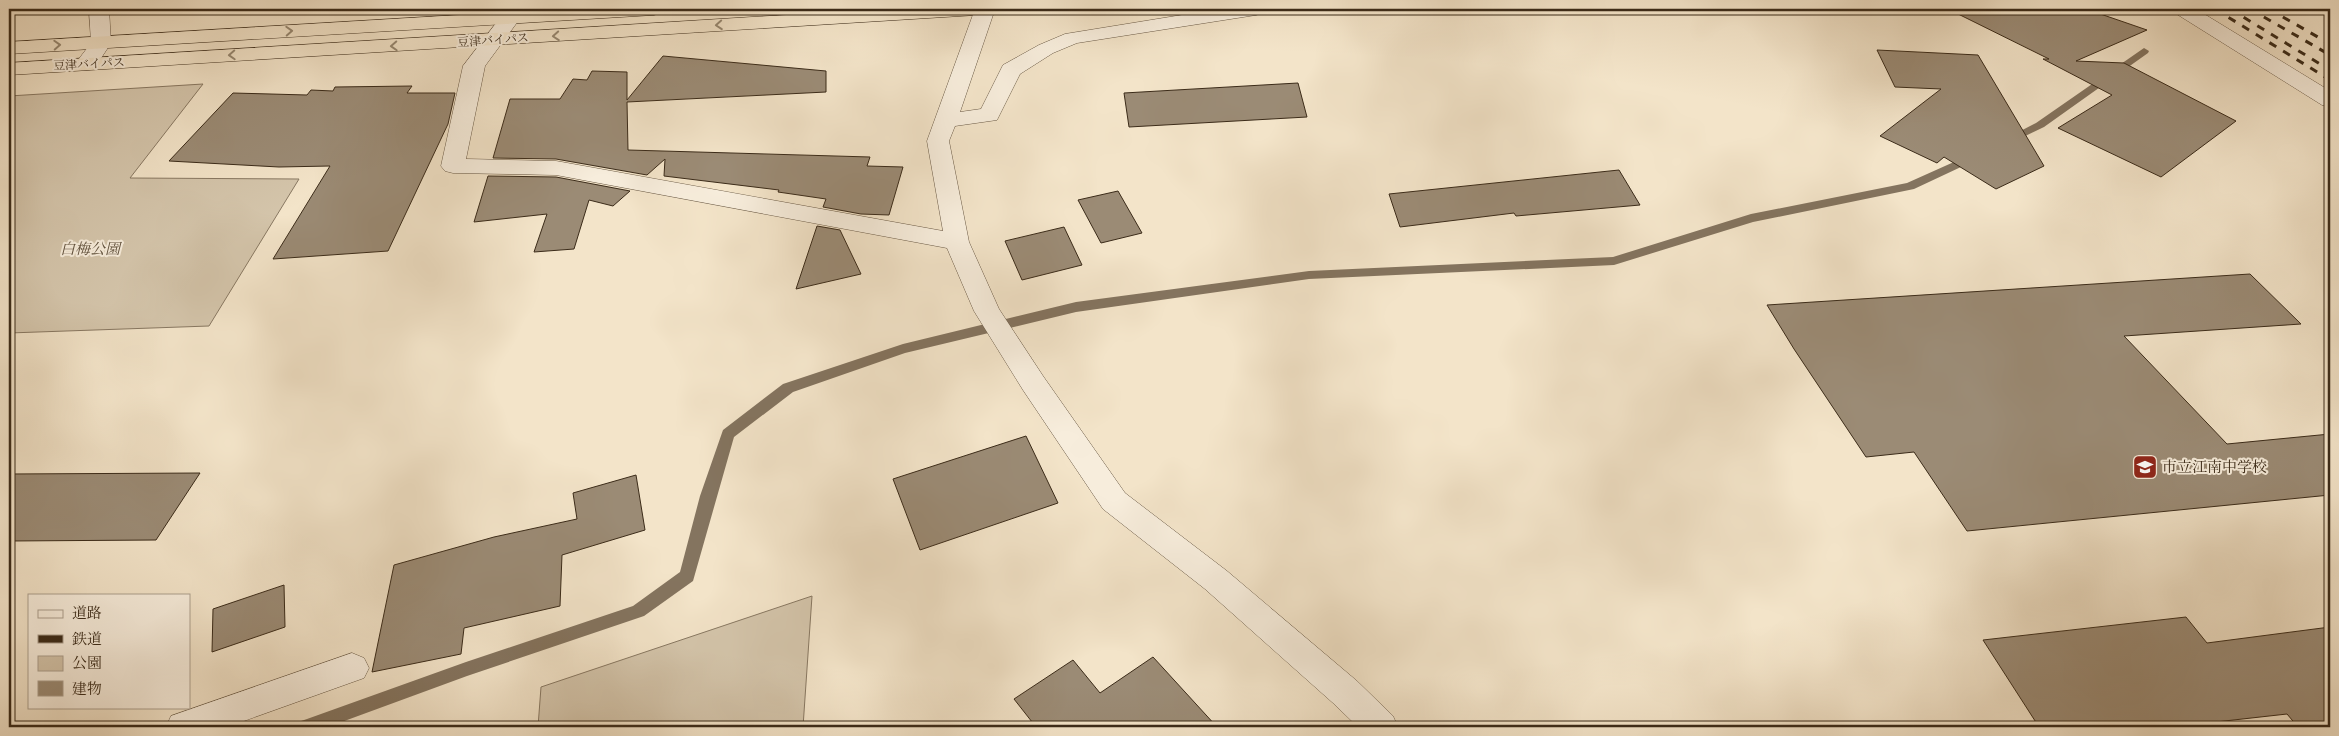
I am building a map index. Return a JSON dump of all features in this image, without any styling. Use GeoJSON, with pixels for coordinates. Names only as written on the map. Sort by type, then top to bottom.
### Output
{"type":"FeatureCollection","features":[{"type":"Feature","properties":{"kind":"highway","name":"豆津バイパス"},"geometry":{"type":"LineString","coordinates":[[9,48],[514,13],[654,9]]}},
{"type":"Feature","properties":{"kind":"highway","name":"豆津バイパス"},"geometry":{"type":"LineString","coordinates":[[9,69],[977,9]]}},
{"type":"Feature","properties":{"kind":"street"},"geometry":{"type":"LineString","coordinates":[[86,64],[102,42],[98,9]]}},
{"type":"Feature","properties":{"kind":"street"},"geometry":{"type":"LineString","coordinates":[[985,9],[938,140],[957,242],[987,311],[1033,383],[1114,501],[1216,580],[1345,692],[1381,727]]}},
{"type":"Feature","properties":{"kind":"street"},"geometry":{"type":"LineString","coordinates":[[945,120],[989,115],[1011,70],[1046,49],[1072,38],[1256,9]]}},
{"type":"Feature","properties":{"kind":"street"},"geometry":{"type":"LineString","coordinates":[[2182,9],[2330,100]]}},
{"type":"Feature","properties":{"kind":"street"},"geometry":{"type":"LineString","coordinates":[[514,13],[474,66],[453,166],[556,168],[957,242]]}},
{"type":"Feature","properties":{"kind":"street"},"geometry":{"type":"LineString","coordinates":[[184,727],[352,668]]}},
{"type":"Feature","properties":{"kind":"green space","name":"白梅公園"},"geometry":{"type":"Polygon","coordinates":[[[203,84],[130,178],[299,179],[209,326],[9,333],[9,96],[203,84]]]}},
{"type":"Feature","properties":{"kind":"green space"},"geometry":{"type":"Polygon","coordinates":[[[812,596],[803,727],[538,727],[541,687],[812,596]]]}},
{"type":"Feature","properties":{"kind":"building"},"geometry":{"type":"Polygon","coordinates":[[[1948,9],[2086,9],[2147,30],[2076,61],[2124,63],[2236,121],[2161,177],[2058,128],[2112,95],[2043,59],[2049,59],[1948,9]]]}},
{"type":"Feature","properties":{"kind":"building"},"geometry":{"type":"Polygon","coordinates":[[[1877,50],[1978,55],[2044,166],[1996,189],[1944,157],[1937,163],[1880,136],[1941,89],[1895,87],[1877,50]]]}},
{"type":"Feature","properties":{"kind":"building"},"geometry":{"type":"Polygon","coordinates":[[[663,56],[826,71],[826,92],[627,102],[628,150],[870,157],[867,166],[903,167],[889,215],[861,214],[823,207],[826,199],[778,192],[779,190],[664,176],[665,159],[647,175],[556,159],[493,158],[510,99],[560,99],[573,79],[587,80],[592,71],[627,72],[627,100],[663,56]]]}},
{"type":"Feature","properties":{"kind":"building"},"geometry":{"type":"Polygon","coordinates":[[[1298,83],[1307,117],[1129,127],[1124,93],[1298,83]]]}},
{"type":"Feature","properties":{"kind":"building"},"geometry":{"type":"Polygon","coordinates":[[[412,86],[407,93],[455,93],[448,124],[388,251],[273,259],[330,166],[279,167],[169,161],[233,93],[307,95],[311,90],[333,91],[335,87],[412,86]]]}},
{"type":"Feature","properties":{"kind":"building"},"geometry":{"type":"Polygon","coordinates":[[[1619,170],[1640,205],[1516,216],[1514,213],[1400,227],[1389,194],[1619,170]]]}},
{"type":"Feature","properties":{"kind":"building"},"geometry":{"type":"Polygon","coordinates":[[[488,176],[556,177],[630,191],[613,206],[589,200],[574,249],[534,252],[547,214],[474,222],[488,176]]]}},
{"type":"Feature","properties":{"kind":"building"},"geometry":{"type":"Polygon","coordinates":[[[1118,191],[1142,233],[1101,243],[1078,200],[1118,191]]]}},
{"type":"Feature","properties":{"kind":"building"},"geometry":{"type":"Polygon","coordinates":[[[817,226],[840,230],[861,274],[796,289],[817,226]]]}},
{"type":"Feature","properties":{"kind":"building"},"geometry":{"type":"Polygon","coordinates":[[[1064,227],[1082,265],[1022,280],[1005,241],[1064,227]]]}},
{"type":"Feature","properties":{"kind":"building"},"geometry":{"type":"Polygon","coordinates":[[[2250,274],[2301,324],[2124,336],[2227,444],[2330,434],[2330,495],[1967,531],[1914,452],[1866,457],[1767,305],[2250,274]]]}},
{"type":"Feature","properties":{"kind":"building"},"geometry":{"type":"Polygon","coordinates":[[[1026,436],[1058,503],[920,550],[893,479],[1026,436]]]}},
{"type":"Feature","properties":{"kind":"building"},"geometry":{"type":"Polygon","coordinates":[[[200,473],[156,540],[9,541],[9,474],[200,473]]]}},
{"type":"Feature","properties":{"kind":"building"},"geometry":{"type":"Polygon","coordinates":[[[636,475],[645,530],[562,555],[560,606],[464,628],[461,654],[372,672],[394,565],[494,537],[577,519],[573,493],[636,475]]]}},
{"type":"Feature","properties":{"kind":"building"},"geometry":{"type":"Polygon","coordinates":[[[284,585],[285,627],[212,652],[213,609],[284,585]]]}},
{"type":"Feature","properties":{"kind":"building"},"geometry":{"type":"Polygon","coordinates":[[[2186,617],[2207,643],[2330,627],[2330,727],[2298,727],[2287,714],[2171,727],[2039,727],[1983,640],[2186,617]]]}},
{"type":"Feature","properties":{"kind":"building"},"geometry":{"type":"Polygon","coordinates":[[[1153,657],[1217,727],[1036,727],[1014,699],[1073,660],[1100,693],[1153,657]]]}},
{"type":"Feature","properties":{"kind":"waterway"},"geometry":{"type":"LineString","coordinates":[[2009,140],[2040,125],[2144,51]]}},
{"type":"Feature","properties":{"kind":"waterway"},"geometry":{"type":"LineString","coordinates":[[307,727],[466,669],[638,611],[687,576],[708,496],[728,434],[788,388],[903,349],[1076,307],[1309,275],[1614,261],[1751,218],[1910,186],[1974,157]]}},
{"type":"Feature","properties":{"kind":"railway"},"geometry":{"type":"LineString","coordinates":[[2215,9],[2330,80]]}},
{"type":"Feature","properties":{"kind":"railway"},"geometry":{"type":"LineString","coordinates":[[2230,9],[2330,70]]}},
{"type":"Feature","properties":{"kind":"railway"},"geometry":{"type":"LineString","coordinates":[[2250,9],[2330,55]]}},
{"type":"Feature","properties":{"kind":"railway"},"geometry":{"type":"LineString","coordinates":[[2269,9],[2330,44]]}},
{"type":"Feature","properties":{"kind":"place","name":"市立江南中学校"},"geometry":{"type":"Point","coordinates":[2145,467]}}]}
